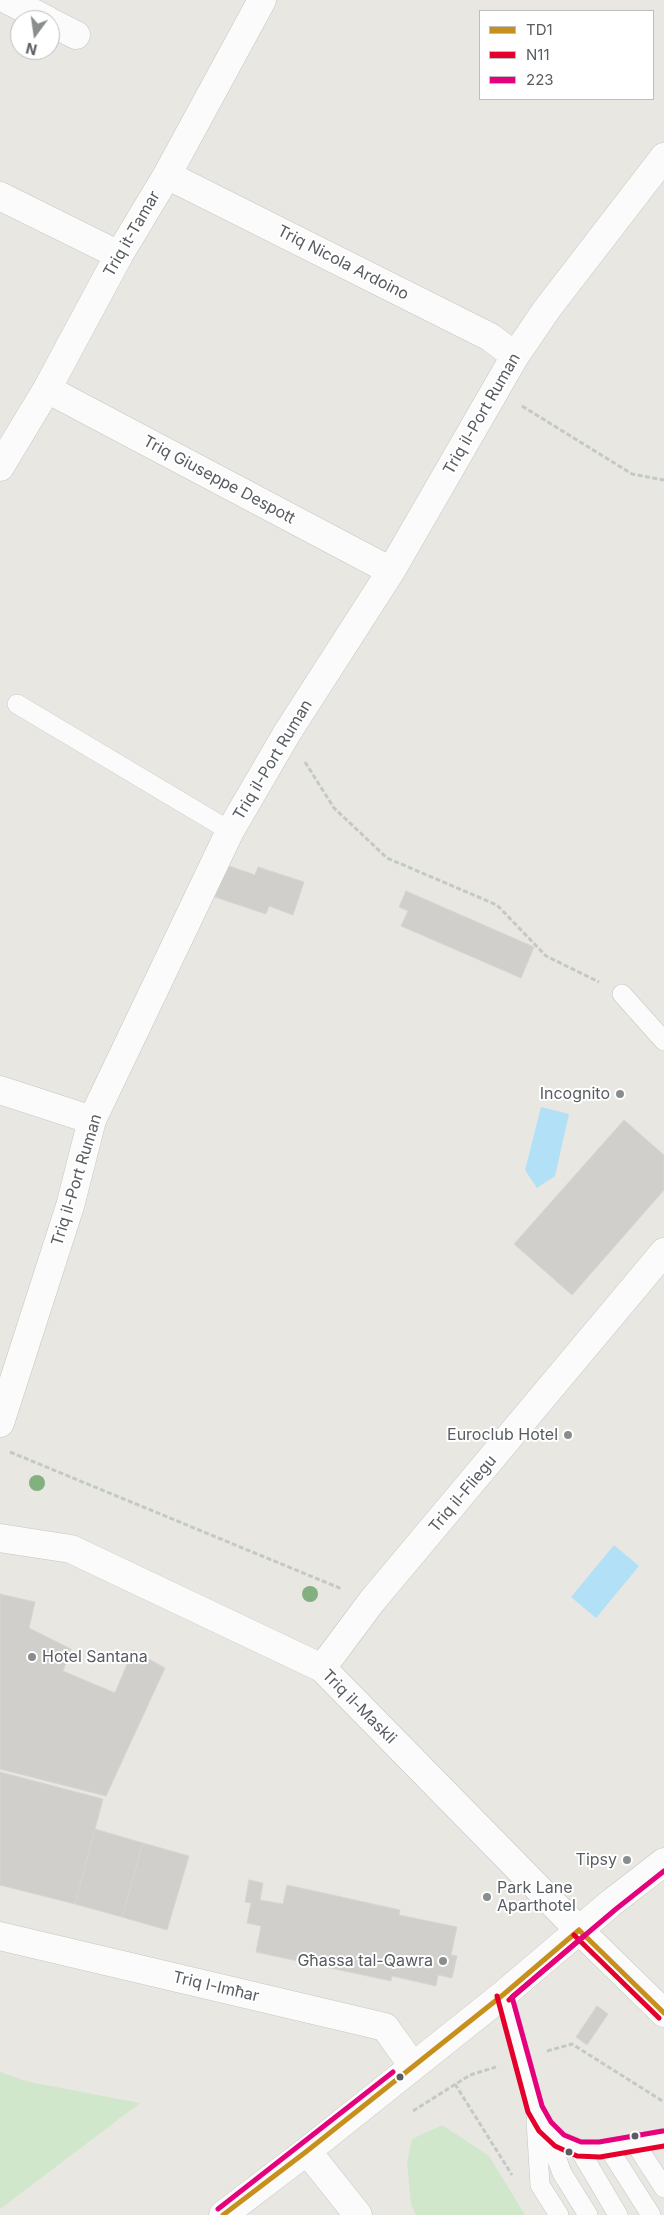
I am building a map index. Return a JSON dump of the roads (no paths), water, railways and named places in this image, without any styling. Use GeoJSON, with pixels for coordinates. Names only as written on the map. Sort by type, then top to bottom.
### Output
{"type":"FeatureCollection","features":[{"type":"Feature","properties":{"kind":"street"},"geometry":{"type":"LineString","coordinates":[[8,0],[27,10]]}},
{"type":"Feature","properties":{"kind":"street","name":"Triq it-Tamar"},"geometry":{"type":"LineString","coordinates":[[0,467],[47,389],[119,255],[167,175],[262,0]]}},
{"type":"Feature","properties":{"kind":"street"},"geometry":{"type":"LineString","coordinates":[[60,27],[76,35]]}},
{"type":"Feature","properties":{"kind":"street","name":"Triq il-Port Ruman"},"geometry":{"type":"LineString","coordinates":[[0,1423],[70,1206],[92,1120],[230,831],[287,733],[391,571],[515,356],[547,309],[664,157]]}},
{"type":"Feature","properties":{"kind":"street","name":"Triq Nicola Ardoino"},"geometry":{"type":"LineString","coordinates":[[167,175],[490,337],[515,356]]}},
{"type":"Feature","properties":{"kind":"street"},"geometry":{"type":"LineString","coordinates":[[0,196],[119,255]]}},
{"type":"Feature","properties":{"kind":"street","name":"Triq Giuseppe Despott"},"geometry":{"type":"LineString","coordinates":[[47,389],[391,571]]}},
{"type":"Feature","properties":{"kind":"street"},"geometry":{"type":"LineString","coordinates":[[0,1090],[92,1120]]}},
{"type":"Feature","properties":{"kind":"street","name":"Triq il-Fliegu"},"geometry":{"type":"LineString","coordinates":[[322,1668],[372,1601],[457,1502],[664,1252]]}},
{"type":"Feature","properties":{"kind":"street","name":"Triq il-Maskli"},"geometry":{"type":"LineString","coordinates":[[0,1538],[71,1549],[322,1668],[579,1930],[664,2013]]}},
{"type":"Feature","properties":{"kind":"street"},"geometry":{"type":"LineString","coordinates":[[222,2215],[307,2151],[504,1994],[579,1930],[664,1862]]}},
{"type":"Feature","properties":{"kind":"street","name":"Triq l-Imħar"},"geometry":{"type":"LineString","coordinates":[[0,1936],[385,2027],[413,2066]]}},
{"type":"Feature","properties":{"kind":"street"},"geometry":{"type":"LineString","coordinates":[[307,2151],[358,2215]]}},
{"type":"Feature","properties":{"kind":"lane"},"geometry":{"type":"LineString","coordinates":[[17,704],[230,831]]}},
{"type":"Feature","properties":{"kind":"lane"},"geometry":{"type":"LineString","coordinates":[[622,994],[664,1041]]}},
{"type":"Feature","properties":{"kind":"lane"},"geometry":{"type":"LineString","coordinates":[[504,1994],[536,2109],[545,2127],[562,2173],[588,2215]]}},
{"type":"Feature","properties":{"kind":"lane"},"geometry":{"type":"LineString","coordinates":[[536,2109],[540,2185],[559,2215]]}},
{"type":"Feature","properties":{"kind":"lane"},"geometry":{"type":"LineString","coordinates":[[545,2127],[560,2141],[579,2149],[609,2149],[664,2138]]}},
{"type":"Feature","properties":{"kind":"lane"},"geometry":{"type":"LineString","coordinates":[[635,2143],[664,2188]]}},
{"type":"Feature","properties":{"kind":"lane"},"geometry":{"type":"LineString","coordinates":[[579,2149],[618,2215]]}},
{"type":"Feature","properties":{"kind":"lane"},"geometry":{"type":"LineString","coordinates":[[609,2149],[651,2215]]}},
{"type":"Feature","properties":{"kind":"water"},"geometry":{"type":"Polygon","coordinates":[[[541,1107],[569,1114],[555,1176],[537,1188],[525,1170],[541,1107]]]}},
{"type":"Feature","properties":{"kind":"water"},"geometry":{"type":"Polygon","coordinates":[[[614,1545],[639,1566],[596,1618],[571,1597],[614,1545]]]}},
{"type":"Feature","properties":{"kind":"place","name":"Incognito"},"geometry":{"type":"Point","coordinates":[620,1094]}},
{"type":"Feature","properties":{"kind":"place","name":"Euroclub Hotel"},"geometry":{"type":"Point","coordinates":[568,1435]}},
{"type":"Feature","properties":{"kind":"place","name":"Hotel Santana"},"geometry":{"type":"Point","coordinates":[32,1657]}},
{"type":"Feature","properties":{"kind":"place","name":"Tipsy"},"geometry":{"type":"Point","coordinates":[627,1860]}},
{"type":"Feature","properties":{"kind":"place","name":"Park Lane Aparthotel"},"geometry":{"type":"Point","coordinates":[487,1897]}},
{"type":"Feature","properties":{"kind":"place","name":"Għassa tal-Qawra"},"geometry":{"type":"Point","coordinates":[443,1961]}}]}
